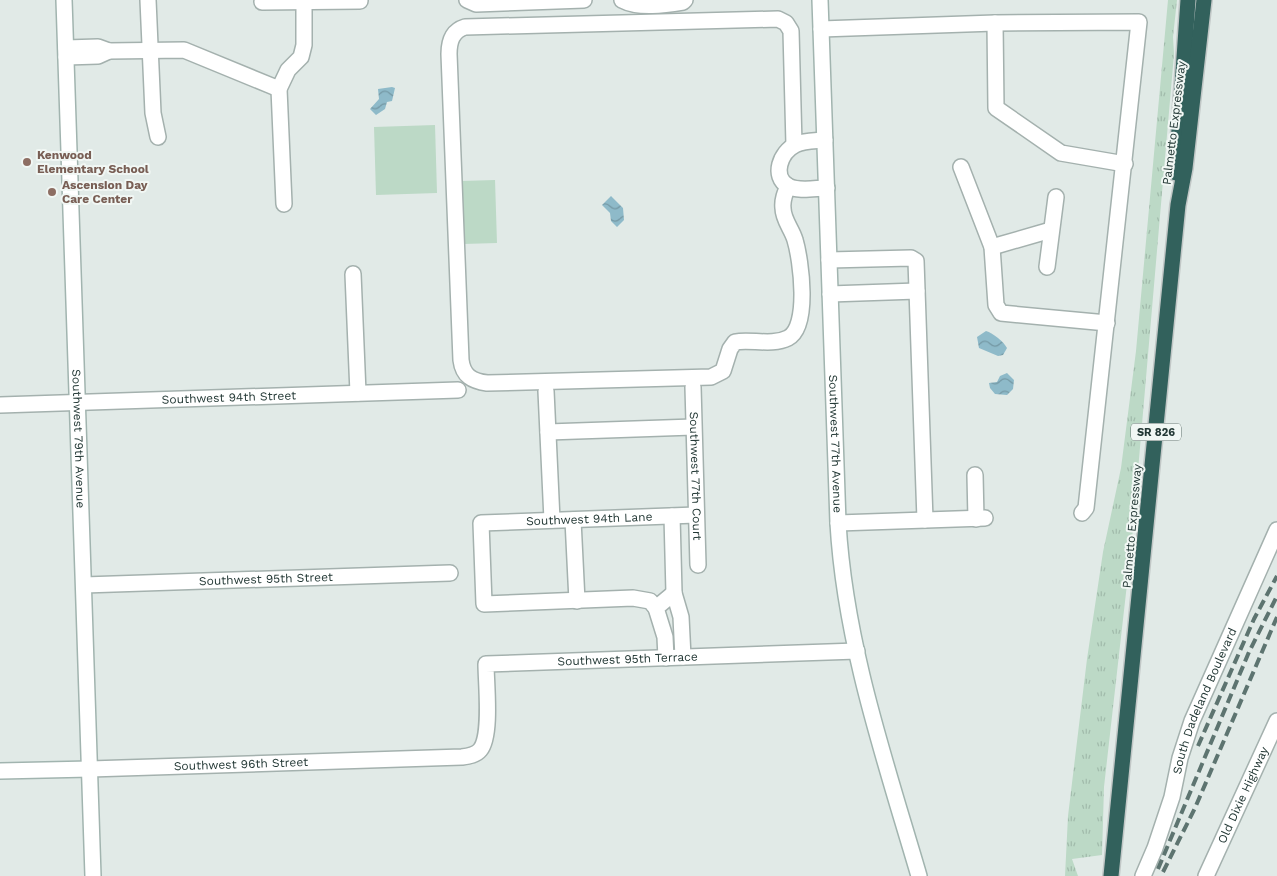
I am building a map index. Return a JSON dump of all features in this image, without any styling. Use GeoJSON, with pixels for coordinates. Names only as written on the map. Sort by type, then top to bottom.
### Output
{"type":"FeatureCollection","features":[{"type":"Feature","properties":{"kind":"highway"},"geometry":{"type":"LineString","coordinates":[[1178,205],[1175,168],[1188,0]]}},
{"type":"Feature","properties":{"kind":"highway","name":"Palmetto Expressway"},"geometry":{"type":"LineString","coordinates":[[1112,870],[1178,205],[1185,168],[1204,0]]}},
{"type":"Feature","properties":{"kind":"street","name":"Southwest 79th Avenue"},"geometry":{"type":"LineString","coordinates":[[64,0],[93,876]]}},
{"type":"Feature","properties":{"kind":"street"},"geometry":{"type":"LineString","coordinates":[[148,0],[153,113],[158,137]]}},
{"type":"Feature","properties":{"kind":"street"},"geometry":{"type":"LineString","coordinates":[[467,0],[476,4],[584,0]]}},
{"type":"Feature","properties":{"kind":"street"},"geometry":{"type":"LineString","coordinates":[[622,0],[630,4],[656,5],[678,3],[685,0]]}},
{"type":"Feature","properties":{"kind":"street","name":"Southwest 77th Avenue"},"geometry":{"type":"LineString","coordinates":[[820,0],[838,523],[842,580],[857,651],[919,876]]}},
{"type":"Feature","properties":{"kind":"street"},"geometry":{"type":"LineString","coordinates":[[284,204],[278,89],[288,70],[301,57],[306,27],[304,1]]}},
{"type":"Feature","properties":{"kind":"street"},"geometry":{"type":"LineString","coordinates":[[262,2],[360,1]]}},
{"type":"Feature","properties":{"kind":"street"},"geometry":{"type":"LineString","coordinates":[[788,186],[782,209],[796,246],[802,312],[799,325],[789,337],[776,341],[735,342],[730,349],[723,371],[711,376],[487,383],[475,381],[463,372],[457,271],[449,54],[451,39],[458,30],[465,27],[778,19],[786,23],[790,30],[794,145]]}},
{"type":"Feature","properties":{"kind":"street"},"geometry":{"type":"LineString","coordinates":[[821,29],[995,23],[1139,22],[1086,508],[1082,513]]}},
{"type":"Feature","properties":{"kind":"street"},"geometry":{"type":"LineString","coordinates":[[995,23],[996,108],[1061,154],[1125,164]]}},
{"type":"Feature","properties":{"kind":"street"},"geometry":{"type":"LineString","coordinates":[[66,52],[98,47],[108,51],[184,50],[278,89]]}},
{"type":"Feature","properties":{"kind":"street"},"geometry":{"type":"LineString","coordinates":[[825,140],[803,142],[794,145],[785,154],[779,167],[782,178],[788,186],[827,188]]}},
{"type":"Feature","properties":{"kind":"street"},"geometry":{"type":"LineString","coordinates":[[962,167],[992,247],[996,305],[1001,313],[1107,323]]}},
{"type":"Feature","properties":{"kind":"street"},"geometry":{"type":"LineString","coordinates":[[1047,267],[1056,197]]}},
{"type":"Feature","properties":{"kind":"street"},"geometry":{"type":"LineString","coordinates":[[992,247],[1051,230]]}},
{"type":"Feature","properties":{"kind":"street"},"geometry":{"type":"LineString","coordinates":[[829,260],[914,259],[917,291],[925,520]]}},
{"type":"Feature","properties":{"kind":"street"},"geometry":{"type":"LineString","coordinates":[[353,274],[358,393]]}},
{"type":"Feature","properties":{"kind":"street"},"geometry":{"type":"LineString","coordinates":[[830,294],[917,291]]}},
{"type":"Feature","properties":{"kind":"street","name":"Southwest 77th Court"},"geometry":{"type":"LineString","coordinates":[[693,387],[698,565]]}},
{"type":"Feature","properties":{"kind":"street","name":"Southwest 94th Street"},"geometry":{"type":"LineString","coordinates":[[0,405],[458,390]]}},
{"type":"Feature","properties":{"kind":"street"},"geometry":{"type":"LineString","coordinates":[[546,391],[552,520]]}},
{"type":"Feature","properties":{"kind":"street"},"geometry":{"type":"LineString","coordinates":[[548,432],[693,426]]}},
{"type":"Feature","properties":{"kind":"street"},"geometry":{"type":"LineString","coordinates":[[838,523],[981,518],[975,475]]}},
{"type":"Feature","properties":{"kind":"street","name":"Southwest 77th Court"},"geometry":{"type":"LineString","coordinates":[[672,516],[674,593],[681,617],[683,657]]}},
{"type":"Feature","properties":{"kind":"street","name":"Southwest 94th Lane"},"geometry":{"type":"LineString","coordinates":[[577,601],[484,604],[482,523],[696,516]]}},
{"type":"Feature","properties":{"kind":"street"},"geometry":{"type":"LineString","coordinates":[[573,520],[577,601],[642,599],[650,601],[656,608],[665,637],[666,658]]}},
{"type":"Feature","properties":{"kind":"street","name":"South Dadeland Boulevard"},"geometry":{"type":"LineString","coordinates":[[1143,876],[1156,848],[1192,721],[1277,530]]}},
{"type":"Feature","properties":{"kind":"street","name":"Southwest 95th Street"},"geometry":{"type":"LineString","coordinates":[[84,585],[450,573]]}},
{"type":"Feature","properties":{"kind":"street"},"geometry":{"type":"LineString","coordinates":[[656,608],[674,593]]}},
{"type":"Feature","properties":{"kind":"street","name":"Southwest 95th Terrace"},"geometry":{"type":"LineString","coordinates":[[481,749],[486,728],[486,664],[857,651]]}},
{"type":"Feature","properties":{"kind":"street","name":"Old Dixie Highway"},"geometry":{"type":"LineString","coordinates":[[1207,873],[1277,721]]}},
{"type":"Feature","properties":{"kind":"street","name":"Southwest 96th Street"},"geometry":{"type":"LineString","coordinates":[[0,772],[462,757],[473,755],[481,749]]}},
{"type":"Feature","properties":{"kind":"green space"},"geometry":{"type":"Polygon","coordinates":[[[1168,0],[1177,0],[1173,37],[1174,54],[1132,540],[1104,787],[1102,855],[1072,859],[1078,876],[1065,876],[1068,816],[1087,659],[1103,552],[1121,468],[1136,351],[1168,0]]]}},
{"type":"Feature","properties":{"kind":"green space"},"geometry":{"type":"Polygon","coordinates":[[[435,125],[437,193],[376,195],[374,127],[435,125]]]}},
{"type":"Feature","properties":{"kind":"green space"},"geometry":{"type":"Polygon","coordinates":[[[495,180],[497,243],[463,244],[461,181],[495,180]]]}},
{"type":"Feature","properties":{"kind":"water"},"geometry":{"type":"Polygon","coordinates":[[[395,88],[392,101],[387,102],[385,109],[376,115],[370,109],[379,99],[378,89],[395,88]]]}},
{"type":"Feature","properties":{"kind":"water"},"geometry":{"type":"Polygon","coordinates":[[[611,196],[623,208],[624,220],[617,227],[611,221],[610,213],[602,205],[611,196]]]}},
{"type":"Feature","properties":{"kind":"water"},"geometry":{"type":"Polygon","coordinates":[[[986,331],[1006,346],[1007,348],[1003,355],[998,356],[979,348],[977,337],[986,331]]]}},
{"type":"Feature","properties":{"kind":"water"},"geometry":{"type":"Polygon","coordinates":[[[1007,373],[1014,380],[1013,389],[1007,395],[995,394],[990,388],[989,383],[997,382],[1000,376],[1007,373]]]}},
{"type":"Feature","properties":{"kind":"railway"},"geometry":{"type":"LineString","coordinates":[[1198,746],[1254,619],[1277,576]]}},
{"type":"Feature","properties":{"kind":"railway"},"geometry":{"type":"LineString","coordinates":[[1158,869],[1249,652],[1277,596]]}},
{"type":"Feature","properties":{"kind":"railway"},"geometry":{"type":"LineString","coordinates":[[1163,872],[1195,808],[1277,617]]}},
{"type":"Feature","properties":{"kind":"place","name":"Kenwood Elementary School"},"geometry":{"type":"Point","coordinates":[27,162]}},
{"type":"Feature","properties":{"kind":"place","name":"Ascension Day Care Center"},"geometry":{"type":"Point","coordinates":[52,192]}}]}
